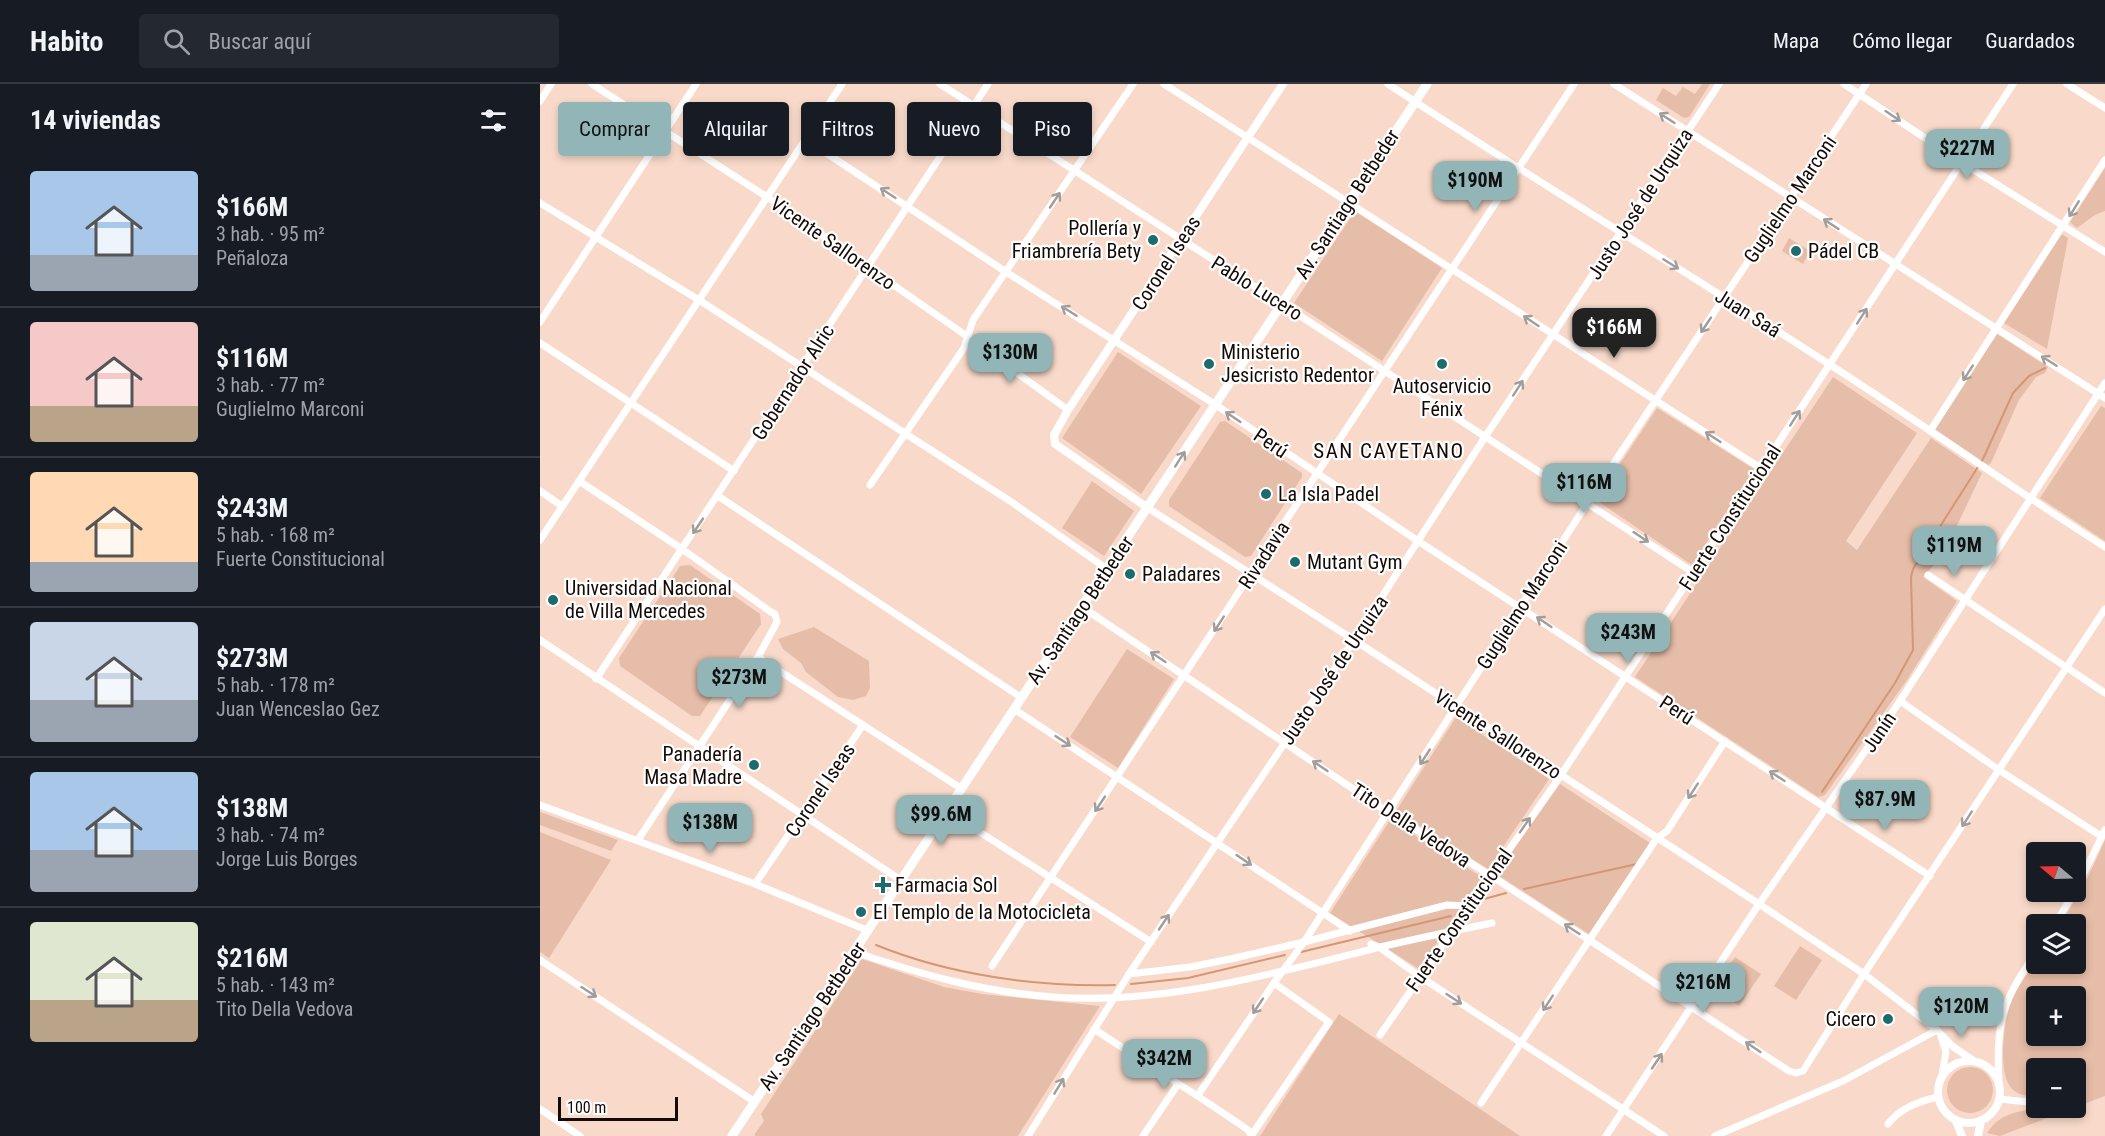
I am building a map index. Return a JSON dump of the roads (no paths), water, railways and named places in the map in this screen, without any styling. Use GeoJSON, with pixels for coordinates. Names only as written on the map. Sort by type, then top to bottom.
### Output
{"type":"FeatureCollection","features":[{"type":"Feature","properties":{"kind":"main road","name":"Av. Santiago Betbeder"},"geometry":{"type":"LineString","coordinates":[[732,1136],[1426,84]]}},
{"type":"Feature","properties":{"kind":"street"},"geometry":{"type":"LineString","coordinates":[[540,101],[551,84]]}},
{"type":"Feature","properties":{"kind":"street","name":"Vicente Sallorenzo"},"geometry":{"type":"LineString","coordinates":[[592,84],[619,102]]}},
{"type":"Feature","properties":{"kind":"street"},"geometry":{"type":"LineString","coordinates":[[671,122],[696,84]]}},
{"type":"Feature","properties":{"kind":"street"},"geometry":{"type":"LineString","coordinates":[[830,102],[842,84]]}},
{"type":"Feature","properties":{"kind":"street","name":"Pablo Lucero"},"geometry":{"type":"LineString","coordinates":[[940,84],[968,102]]}},
{"type":"Feature","properties":{"kind":"street","name":"Gobernador Alric"},"geometry":{"type":"LineString","coordinates":[[977,102],[988,84]]}},
{"type":"Feature","properties":{"kind":"street"},"geometry":{"type":"LineString","coordinates":[[870,485],[964,348],[973,320],[1133,84]]}},
{"type":"Feature","properties":{"kind":"street"},"geometry":{"type":"LineString","coordinates":[[1164,84],[1762,469]]}},
{"type":"Feature","properties":{"kind":"street","name":"Coronel Iseas"},"geometry":{"type":"LineString","coordinates":[[1055,444],[1054,435],[1068,410],[1283,84]]}},
{"type":"Feature","properties":{"kind":"street","name":"Juan Saá"},"geometry":{"type":"LineString","coordinates":[[1388,84],[1518,169],[1725,297],[2105,547]]}},
{"type":"Feature","properties":{"kind":"street","name":"Rivadavia"},"geometry":{"type":"LineString","coordinates":[[992,966],[1186,676],[1316,473],[1454,269],[1574,84]]}},
{"type":"Feature","properties":{"kind":"street"},"geometry":{"type":"LineString","coordinates":[[1614,84],[2105,399]]}},
{"type":"Feature","properties":{"kind":"street","name":"Justo José de Urquiza"},"geometry":{"type":"LineString","coordinates":[[1028,1136],[1150,942],[1354,640],[1485,437],[1719,84]]}},
{"type":"Feature","properties":{"kind":"street"},"geometry":{"type":"LineString","coordinates":[[1844,84],[1961,162],[2105,252]]}},
{"type":"Feature","properties":{"kind":"street","name":"Guglielmo Marconi"},"geometry":{"type":"LineString","coordinates":[[1198,1095],[1304,942],[1588,502],[1866,84]]}},
{"type":"Feature","properties":{"kind":"street","name":"Fuerte Constitucional"},"geometry":{"type":"LineString","coordinates":[[1380,1035],[1561,775],[2013,84]]}},
{"type":"Feature","properties":{"kind":"street"},"geometry":{"type":"LineString","coordinates":[[2067,84],[2105,108]]}},
{"type":"Feature","properties":{"kind":"street","name":"Pablo Lucero"},"geometry":{"type":"LineString","coordinates":[[1001,124],[1282,303],[1694,573]]}},
{"type":"Feature","properties":{"kind":"street","name":"Vicente Sallorenzo"},"geometry":{"type":"LineString","coordinates":[[671,136],[767,197],[868,266],[1068,410]]}},
{"type":"Feature","properties":{"kind":"street"},"geometry":{"type":"LineString","coordinates":[[540,540],[801,145]]}},
{"type":"Feature","properties":{"kind":"street"},"geometry":{"type":"LineString","coordinates":[[540,322],[648,156]]}},
{"type":"Feature","properties":{"kind":"street","name":"Perú"},"geometry":{"type":"LineString","coordinates":[[831,156],[1006,272],[1216,405],[1418,541],[1930,876]]}},
{"type":"Feature","properties":{"kind":"street","name":"Gobernador Alric"},"geometry":{"type":"LineString","coordinates":[[596,679],[941,156]]}},
{"type":"Feature","properties":{"kind":"street"},"geometry":{"type":"LineString","coordinates":[[1930,431],[2105,160]]}},
{"type":"Feature","properties":{"kind":"street"},"geometry":{"type":"LineString","coordinates":[[540,202],[699,300],[1010,501],[1107,569]]}},
{"type":"Feature","properties":{"kind":"street"},"geometry":{"type":"LineString","coordinates":[[540,343],[734,471]]}},
{"type":"Feature","properties":{"kind":"street","name":"Junín"},"geometry":{"type":"LineString","coordinates":[[1606,1136],[1760,904],[1900,701],[2105,383]]}},
{"type":"Feature","properties":{"kind":"street","name":"Vicente Sallorenzo"},"geometry":{"type":"LineString","coordinates":[[1055,444],[1148,508],[1760,904],[1864,974],[1937,1030],[1952,1047],[1974,1061]]}},
{"type":"Feature","properties":{"kind":"street"},"geometry":{"type":"LineString","coordinates":[[579,481],[682,549],[775,615],[777,622],[758,657],[638,840]]}},
{"type":"Feature","properties":{"kind":"street"},"geometry":{"type":"LineString","coordinates":[[540,491],[562,506]]}},
{"type":"Feature","properties":{"kind":"street"},"geometry":{"type":"LineString","coordinates":[[718,496],[1022,698]]}},
{"type":"Feature","properties":{"kind":"street"},"geometry":{"type":"LineString","coordinates":[[1928,575],[2105,693]]}},
{"type":"Feature","properties":{"kind":"street","name":"Tito Della Vedova"},"geometry":{"type":"LineString","coordinates":[[1082,607],[1389,813],[1490,875],[1789,1071],[1796,1073],[1803,1071],[1864,974]]}},
{"type":"Feature","properties":{"kind":"street"},"geometry":{"type":"LineString","coordinates":[[1864,974],[2105,609]]}},
{"type":"Feature","properties":{"kind":"street"},"geometry":{"type":"LineString","coordinates":[[540,640],[902,881]]}},
{"type":"Feature","properties":{"kind":"street"},"geometry":{"type":"LineString","coordinates":[[758,657],[962,789]]}},
{"type":"Feature","properties":{"kind":"street"},"geometry":{"type":"LineString","coordinates":[[1900,701],[1999,770],[2103,833],[2086,869]]}},
{"type":"Feature","properties":{"kind":"street"},"geometry":{"type":"LineString","coordinates":[[1014,709],[1350,931]]}},
{"type":"Feature","properties":{"kind":"street","name":"Coronel Iseas"},"geometry":{"type":"LineString","coordinates":[[755,884],[863,725]]}},
{"type":"Feature","properties":{"kind":"street"},"geometry":{"type":"LineString","coordinates":[[1481,1103],[1657,838],[1667,831],[1725,741]]}},
{"type":"Feature","properties":{"kind":"street"},"geometry":{"type":"LineString","coordinates":[[540,805],[755,884],[869,931]]}},
{"type":"Feature","properties":{"kind":"street"},"geometry":{"type":"LineString","coordinates":[[947,811],[1150,942]]}},
{"type":"Feature","properties":{"kind":"street"},"geometry":{"type":"LineString","coordinates":[[1129,974],[1190,967],[1350,931],[1447,905],[1470,906]]}},
{"type":"Feature","properties":{"kind":"street"},"geometry":{"type":"LineString","coordinates":[[855,952],[931,977],[1004,992],[1056,997],[1114,998],[1188,989],[1284,972],[1492,923]]}},
{"type":"Feature","properties":{"kind":"street"},"geometry":{"type":"LineString","coordinates":[[1371,944],[1665,1136]]}},
{"type":"Feature","properties":{"kind":"street"},"geometry":{"type":"LineString","coordinates":[[540,960],[755,1102]]}},
{"type":"Feature","properties":{"kind":"street"},"geometry":{"type":"LineString","coordinates":[[1956,1121],[1972,1123],[1981,1120],[1992,1112],[1999,1099],[1997,1048],[2003,1010],[2009,994],[2026,968]]}},
{"type":"Feature","properties":{"kind":"street"},"geometry":{"type":"LineString","coordinates":[[1094,1029],[1198,1095],[1248,1130],[1251,1136],[1329,1022],[1274,983]]}},
{"type":"Feature","properties":{"kind":"street"},"geometry":{"type":"LineString","coordinates":[[1715,1136],[1843,1081],[1937,1030],[1946,1052],[1942,1076]]}},
{"type":"Feature","properties":{"kind":"street"},"geometry":{"type":"LineString","coordinates":[[1962,1136],[1956,1121],[1940,1105],[1939,1081],[1942,1076],[1952,1065],[1965,1060],[1987,1067],[1999,1082]]}},
{"type":"Feature","properties":{"kind":"street"},"geometry":{"type":"LineString","coordinates":[[1143,1136],[1178,1084]]}},
{"type":"Feature","properties":{"kind":"street"},"geometry":{"type":"LineString","coordinates":[[1888,1124],[1912,1105],[1938,1097]]}},
{"type":"Feature","properties":{"kind":"street"},"geometry":{"type":"LineString","coordinates":[[1999,1099],[2026,1102]]}},
{"type":"Feature","properties":{"kind":"street"},"geometry":{"type":"LineString","coordinates":[[540,1109],[580,1136]]}},
{"type":"Feature","properties":{"kind":"street"},"geometry":{"type":"LineString","coordinates":[[1978,1136],[1981,1120]]}},
{"type":"Feature","properties":{"kind":"waterway"},"geometry":{"type":"LineString","coordinates":[[1822,792],[1895,683],[1913,650],[1911,577],[1913,569],[1983,459],[2013,393],[2029,376],[2045,368]]}},
{"type":"Feature","properties":{"kind":"waterway"},"geometry":{"type":"LineString","coordinates":[[1524,889],[1637,864]]}},
{"type":"Feature","properties":{"kind":"waterway"},"geometry":{"type":"LineString","coordinates":[[1484,899],[1506,893]]}},
{"type":"Feature","properties":{"kind":"waterway"},"geometry":{"type":"LineString","coordinates":[[1301,952],[1451,916]]}},
{"type":"Feature","properties":{"kind":"waterway"},"geometry":{"type":"LineString","coordinates":[[876,945],[933,964],[994,977],[1055,984],[1115,985]]}},
{"type":"Feature","properties":{"kind":"waterway"},"geometry":{"type":"LineString","coordinates":[[1131,984],[1188,978],[1285,955]]}},
{"type":"Feature","properties":{"kind":"place","name":"Pollería y Friambrería Bety"},"geometry":{"type":"Point","coordinates":[1153,240]}},
{"type":"Feature","properties":{"kind":"place","name":"Pádel CB"},"geometry":{"type":"Point","coordinates":[1796,251]}},
{"type":"Feature","properties":{"kind":"place","name":"Ministerio Jesicristo Redentor"},"geometry":{"type":"Point","coordinates":[1209,364]}},
{"type":"Feature","properties":{"kind":"place","name":"Autoservicio Fénix"},"geometry":{"type":"Point","coordinates":[1442,364]}},
{"type":"Feature","properties":{"kind":"place","name":"La Isla Padel"},"geometry":{"type":"Point","coordinates":[1266,494]}},
{"type":"Feature","properties":{"kind":"place","name":"Mutant Gym"},"geometry":{"type":"Point","coordinates":[1295,562]}},
{"type":"Feature","properties":{"kind":"place","name":"Paladares"},"geometry":{"type":"Point","coordinates":[1130,574]}},
{"type":"Feature","properties":{"kind":"place","name":"Universidad Nacional de Villa Mercedes"},"geometry":{"type":"Point","coordinates":[553,600]}},
{"type":"Feature","properties":{"kind":"place","name":"Panadería Masa Madre"},"geometry":{"type":"Point","coordinates":[754,765]}},
{"type":"Feature","properties":{"kind":"place","name":"Farmacia Sol"},"geometry":{"type":"Point","coordinates":[883,885]}},
{"type":"Feature","properties":{"kind":"place","name":"El Templo de la Motocicleta"},"geometry":{"type":"Point","coordinates":[861,912]}},
{"type":"Feature","properties":{"kind":"place","name":"Cicero"},"geometry":{"type":"Point","coordinates":[1888,1019]}},
{"type":"Feature","properties":{"kind":"district","name":"SAN CAYETANO"},"geometry":{"type":"Point","coordinates":[1389,451]}}]}
